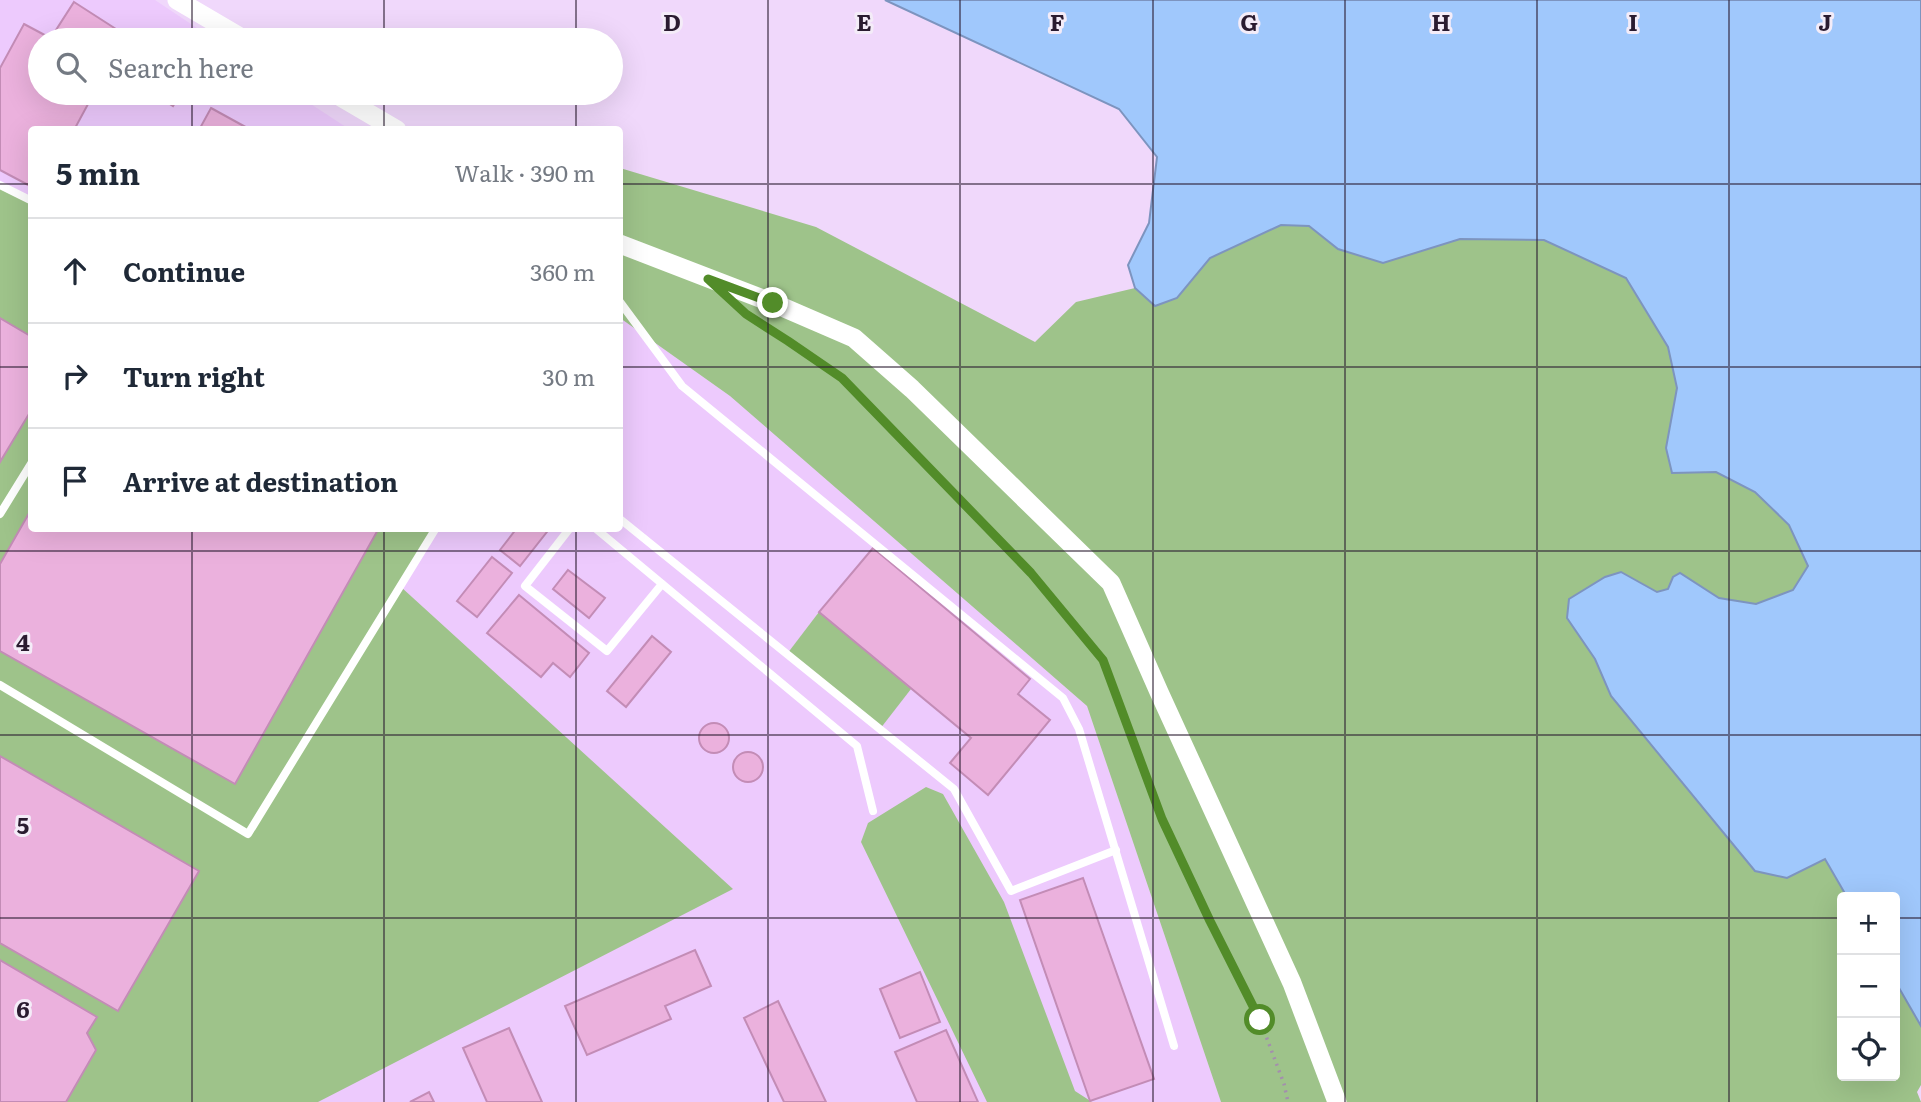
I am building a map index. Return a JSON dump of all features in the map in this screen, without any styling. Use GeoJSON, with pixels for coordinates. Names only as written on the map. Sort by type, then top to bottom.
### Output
{"type":"FeatureCollection","features":[{"type":"Feature","properties":{"kind":"street"},"geometry":{"type":"LineString","coordinates":[[177,0],[225,28]]}},
{"type":"Feature","properties":{"kind":"street"},"geometry":{"type":"LineString","coordinates":[[354,105],[390,126]]}},
{"type":"Feature","properties":{"kind":"street"},"geometry":{"type":"LineString","coordinates":[[623,245],[773,303],[854,338],[912,388],[1111,583],[1292,983],[1337,1102]]}},
{"type":"Feature","properties":{"kind":"lane"},"geometry":{"type":"LineString","coordinates":[[0,185],[28,199]]}},
{"type":"Feature","properties":{"kind":"lane"},"geometry":{"type":"LineString","coordinates":[[623,306],[682,386],[1063,698],[1079,729],[1174,1046]]}},
{"type":"Feature","properties":{"kind":"lane"},"geometry":{"type":"LineString","coordinates":[[0,514],[28,468]]}},
{"type":"Feature","properties":{"kind":"lane"},"geometry":{"type":"LineString","coordinates":[[623,521],[954,789],[1012,891],[1116,850]]}},
{"type":"Feature","properties":{"kind":"lane"},"geometry":{"type":"LineString","coordinates":[[0,685],[248,834],[434,532]]}},
{"type":"Feature","properties":{"kind":"lane"},"geometry":{"type":"LineString","coordinates":[[567,532],[525,586],[607,651],[662,584]]}},
{"type":"Feature","properties":{"kind":"lane"},"geometry":{"type":"LineString","coordinates":[[600,532],[857,746],[873,811]]}},
{"type":"Feature","properties":{"kind":"path"},"geometry":{"type":"LineString","coordinates":[[737,306],[842,378],[1031,573],[1103,660],[1162,819],[1260,1020],[1288,1102]]}},
{"type":"Feature","properties":{"kind":"shaded area"},"geometry":{"type":"Polygon","coordinates":[[[0,0],[155,0],[197,28],[28,28],[28,105],[312,105],[344,126],[28,126],[28,532],[623,532],[623,320],[730,396],[1087,706],[1221,1102],[0,1102],[0,0]]]}},
{"type":"Feature","properties":{"kind":"green space"},"geometry":{"type":"Polygon","coordinates":[[[623,169],[816,227],[1035,342],[1076,302],[1135,288],[1155,306],[1177,298],[1209,258],[1281,225],[1309,226],[1338,249],[1383,263],[1460,239],[1544,240],[1626,278],[1668,347],[1677,388],[1716,472],[1755,492],[1789,525],[1808,566],[1793,590],[1756,604],[1719,598],[1680,573],[1673,577],[1668,589],[1657,592],[1638,581],[1567,618],[1595,659],[1611,696],[1825,859],[1844,892],[1837,892],[1837,1081],[1900,1081],[1900,990],[1921,1026],[1921,1085],[1917,1092],[1921,1102],[1221,1102],[1087,706],[730,396],[623,320],[623,169]]]}},
{"type":"Feature","properties":{"kind":"green space"},"geometry":{"type":"Polygon","coordinates":[[[0,185],[28,199],[28,532],[434,532],[401,587],[733,889],[318,1102],[0,1102],[0,185]]]}},
{"type":"Feature","properties":{"kind":"green space"},"geometry":{"type":"Polygon","coordinates":[[[819,612],[911,689],[880,729],[787,654],[819,612]]]}},
{"type":"Feature","properties":{"kind":"green space"},"geometry":{"type":"Polygon","coordinates":[[[926,787],[943,794],[1004,902],[1075,1091],[1092,1102],[987,1102],[861,842],[868,823],[926,787]]]}},
{"type":"Feature","properties":{"kind":"water"},"geometry":{"type":"Polygon","coordinates":[[[885,0],[1921,0],[1921,1026],[1900,990],[1900,892],[1844,892],[1825,859],[1787,878],[1755,871],[1611,696],[1595,659],[1567,618],[1569,599],[1605,577],[1621,572],[1657,592],[1668,589],[1673,577],[1680,573],[1719,598],[1756,604],[1793,590],[1808,566],[1789,525],[1755,492],[1716,472],[1672,473],[1666,448],[1677,388],[1668,347],[1626,278],[1544,240],[1460,239],[1383,263],[1338,249],[1309,226],[1281,225],[1210,258],[1177,298],[1155,306],[1135,288],[1128,265],[1149,223],[1157,157],[1119,109],[885,0]]]}},
{"type":"Feature","properties":{"kind":"building"},"geometry":{"type":"Polygon","coordinates":[[[74,2],[114,28],[57,28],[74,2]]]}},
{"type":"Feature","properties":{"kind":"building"},"geometry":{"type":"Polygon","coordinates":[[[24,24],[32,28],[28,28],[28,105],[88,105],[76,126],[28,126],[28,185],[0,170],[0,68],[24,24]]]}},
{"type":"Feature","properties":{"kind":"building"},"geometry":{"type":"Polygon","coordinates":[[[211,108],[244,126],[201,126],[211,108]]]}},
{"type":"Feature","properties":{"kind":"building"},"geometry":{"type":"Polygon","coordinates":[[[0,318],[28,335],[28,416],[0,462],[0,318]]]}},
{"type":"Feature","properties":{"kind":"building"},"geometry":{"type":"Polygon","coordinates":[[[28,515],[28,532],[377,532],[235,784],[0,651],[0,564],[28,515]]]}},
{"type":"Feature","properties":{"kind":"building"},"geometry":{"type":"Polygon","coordinates":[[[514,532],[547,532],[520,566],[500,550],[514,532]]]}},
{"type":"Feature","properties":{"kind":"building"},"geometry":{"type":"Polygon","coordinates":[[[873,548],[1030,679],[1018,694],[1050,720],[988,795],[950,763],[971,738],[819,612],[873,548]]]}},
{"type":"Feature","properties":{"kind":"building"},"geometry":{"type":"Polygon","coordinates":[[[492,557],[512,573],[477,617],[457,601],[492,557]]]}},
{"type":"Feature","properties":{"kind":"building"},"geometry":{"type":"Polygon","coordinates":[[[568,570],[605,598],[589,618],[553,589],[568,570]]]}},
{"type":"Feature","properties":{"kind":"building"},"geometry":{"type":"Polygon","coordinates":[[[519,595],[589,653],[570,677],[553,663],[541,677],[487,633],[519,595]]]}},
{"type":"Feature","properties":{"kind":"building"},"geometry":{"type":"Polygon","coordinates":[[[652,636],[671,652],[626,707],[607,691],[652,636]]]}},
{"type":"Feature","properties":{"kind":"building"},"geometry":{"type":"Polygon","coordinates":[[[714,723],[725,727],[729,738],[725,749],[714,753],[703,749],[699,738],[703,727],[714,723]]]}},
{"type":"Feature","properties":{"kind":"building"},"geometry":{"type":"Polygon","coordinates":[[[748,752],[759,756],[763,767],[759,778],[748,782],[737,778],[733,767],[737,756],[748,752]]]}},
{"type":"Feature","properties":{"kind":"building"},"geometry":{"type":"Polygon","coordinates":[[[0,756],[199,871],[118,1011],[0,943],[0,756]]]}},
{"type":"Feature","properties":{"kind":"building"},"geometry":{"type":"Polygon","coordinates":[[[1083,878],[1154,1079],[1090,1101],[1020,900],[1083,878]]]}},
{"type":"Feature","properties":{"kind":"building"},"geometry":{"type":"Polygon","coordinates":[[[695,950],[711,986],[665,1006],[671,1019],[587,1055],[565,1006],[695,950]]]}},
{"type":"Feature","properties":{"kind":"building"},"geometry":{"type":"Polygon","coordinates":[[[0,960],[97,1017],[87,1033],[96,1050],[66,1102],[0,1102],[0,960]]]}},
{"type":"Feature","properties":{"kind":"building"},"geometry":{"type":"Polygon","coordinates":[[[920,972],[940,1022],[900,1038],[880,989],[920,972]]]}},
{"type":"Feature","properties":{"kind":"building"},"geometry":{"type":"Polygon","coordinates":[[[778,1001],[826,1102],[784,1102],[744,1018],[778,1001]]]}},
{"type":"Feature","properties":{"kind":"building"},"geometry":{"type":"Polygon","coordinates":[[[509,1028],[542,1102],[487,1102],[463,1048],[509,1028]]]}},
{"type":"Feature","properties":{"kind":"building"},"geometry":{"type":"Polygon","coordinates":[[[946,1030],[978,1102],[917,1102],[895,1052],[946,1030]]]}},
{"type":"Feature","properties":{"kind":"building"},"geometry":{"type":"Polygon","coordinates":[[[429,1092],[434,1102],[410,1102],[429,1092]]]}},
{"type":"Feature","properties":{"kind":"route"},"geometry":{"type":"LineString","coordinates":[[773,303],[708,279],[746,314],[842,378],[1031,573],[1103,660],[1162,819],[1260,1020]]}}]}
